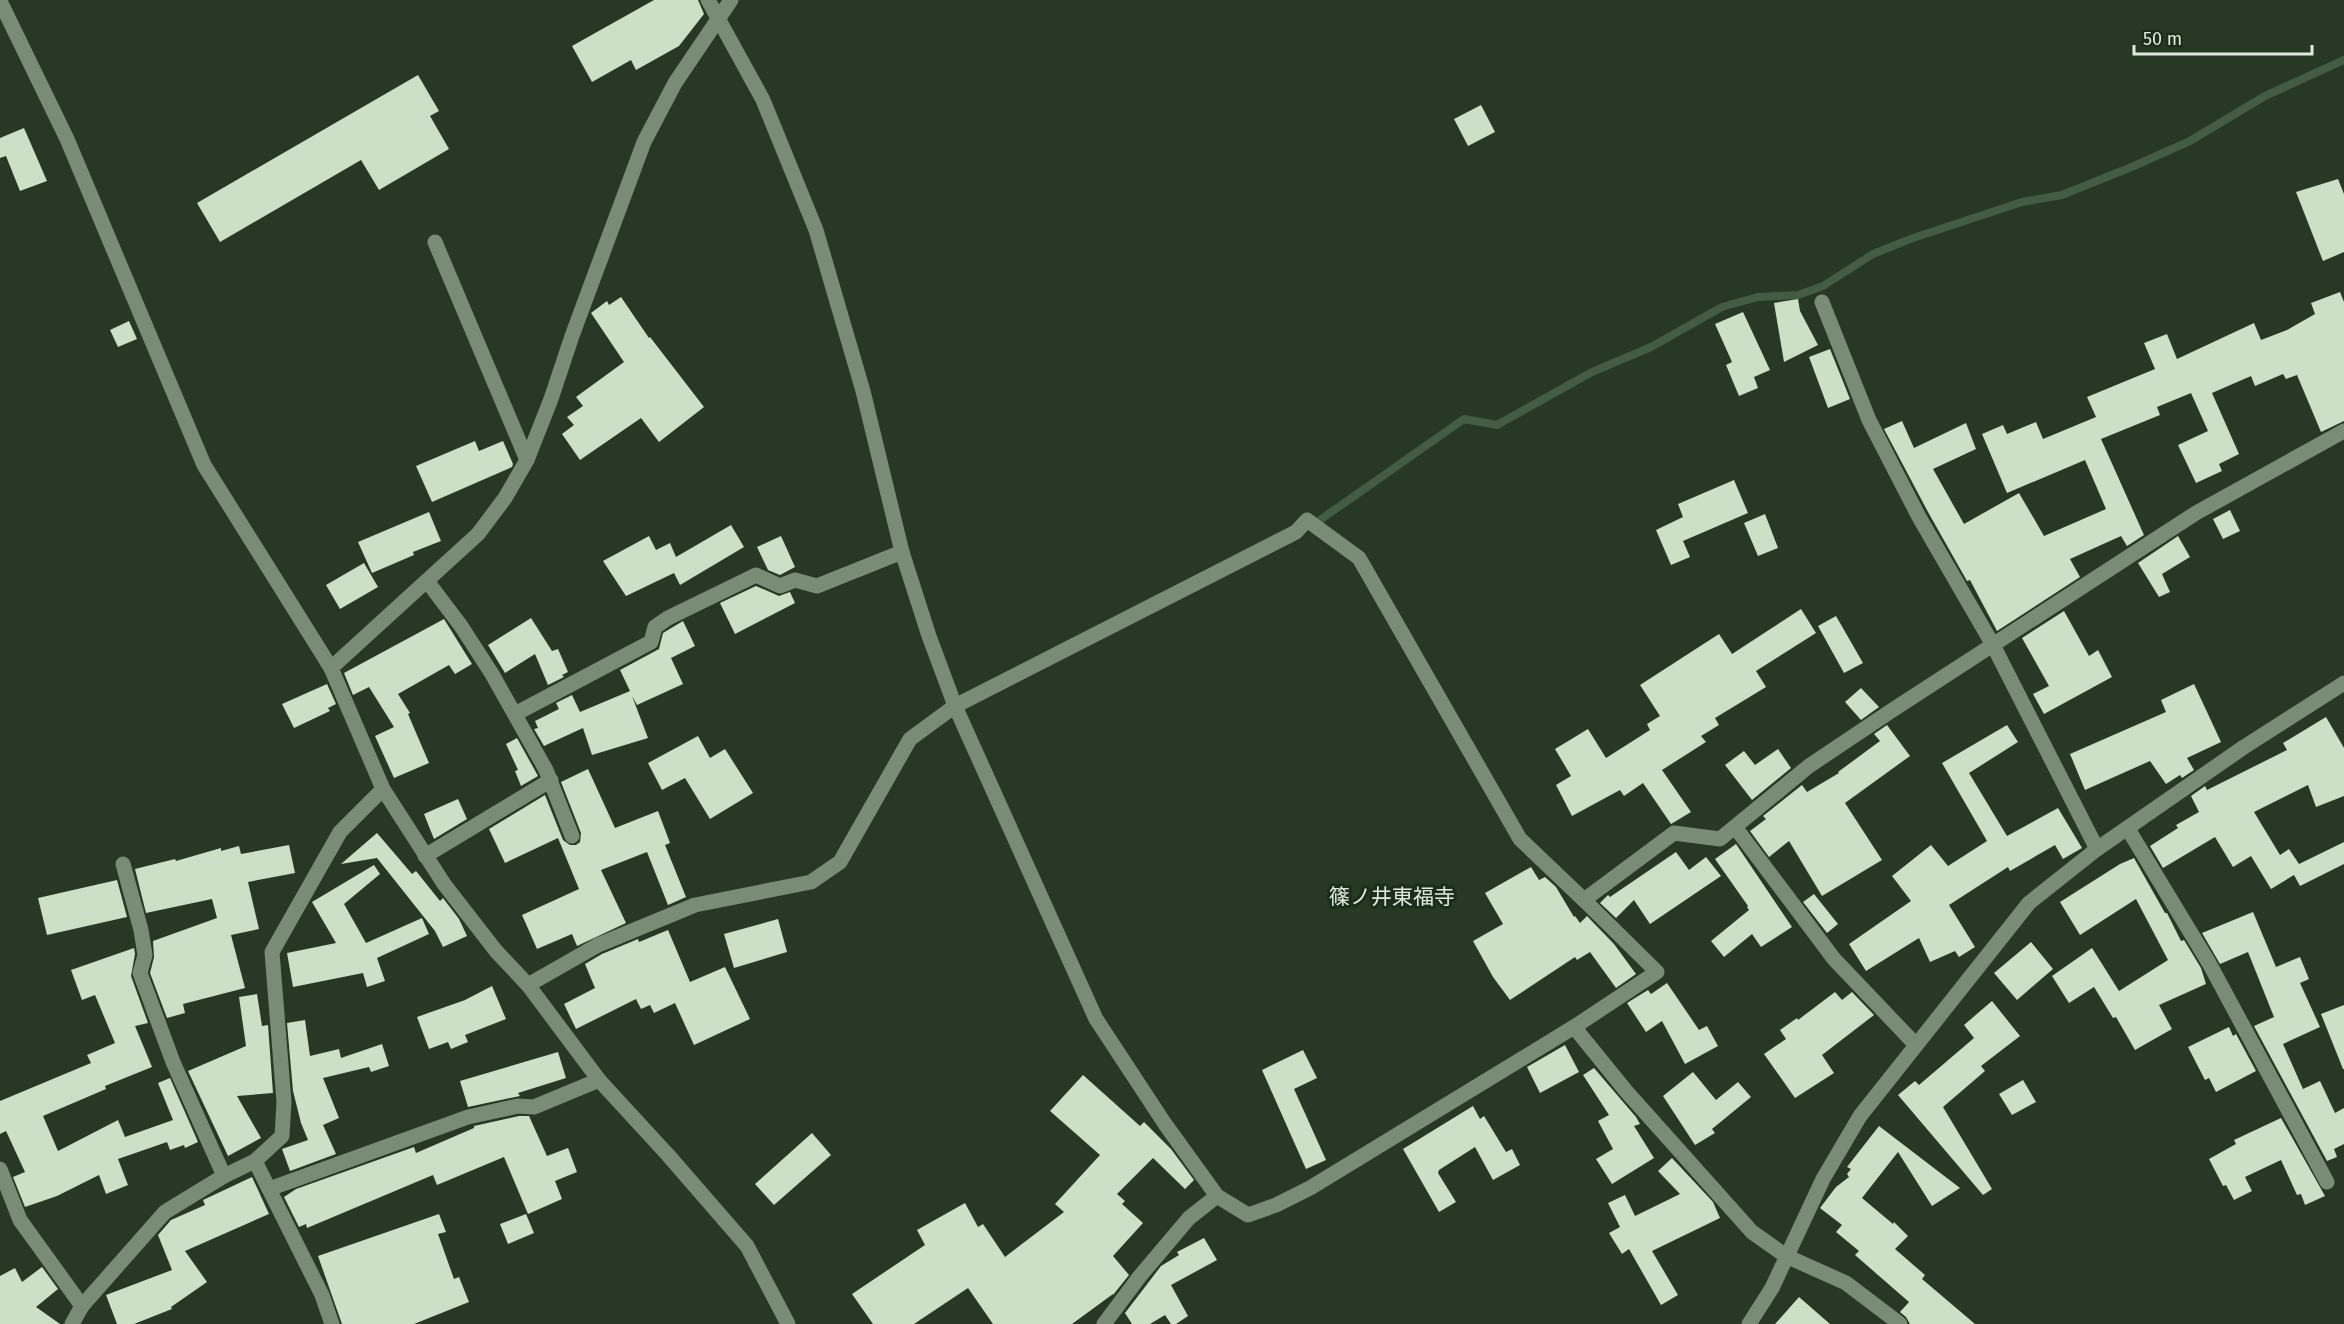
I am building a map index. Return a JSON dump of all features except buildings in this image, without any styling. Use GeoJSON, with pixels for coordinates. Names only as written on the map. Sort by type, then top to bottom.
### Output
{"type":"FeatureCollection","features":[{"type":"Feature","properties":{"kind":"street"},"geometry":{"type":"LineString","coordinates":[[528,985],[598,945],[695,905],[811,882],[840,862],[910,739],[955,706],[1296,532],[1307,520],[1359,558],[1520,839],[1657,972],[1574,1027],[1310,1188],[1276,1205],[1248,1215],[1217,1196],[1165,1124],[1096,1019],[955,706],[929,636],[902,552],[863,391],[816,230],[763,100],[708,0]]}},
{"type":"Feature","properties":{"kind":"street"},"geometry":{"type":"LineString","coordinates":[[331,668],[478,534],[505,498],[527,460],[551,399],[644,142],[675,82],[731,0]]}},
{"type":"Feature","properties":{"kind":"street"},"geometry":{"type":"LineString","coordinates":[[0,1],[68,139],[204,465],[331,668],[383,789],[425,856],[463,909],[496,951],[528,985],[598,1080],[668,1155],[747,1246],[788,1324]]}},
{"type":"Feature","properties":{"kind":"street"},"geometry":{"type":"LineString","coordinates":[[435,242],[527,460]]}},
{"type":"Feature","properties":{"kind":"street"},"geometry":{"type":"LineString","coordinates":[[1822,302],[1869,420],[1919,517],[1993,645],[2097,849]]}},
{"type":"Feature","properties":{"kind":"street"},"geometry":{"type":"LineString","coordinates":[[1584,900],[1674,833],[1720,839],[1809,766],[1993,645],[2196,513],[2344,431]]}},
{"type":"Feature","properties":{"kind":"street"},"geometry":{"type":"LineString","coordinates":[[515,714],[651,642],[655,627],[668,618],[756,575],[780,586],[795,580],[817,586],[902,552]]}},
{"type":"Feature","properties":{"kind":"street"},"geometry":{"type":"LineString","coordinates":[[427,581],[461,626],[515,714],[551,780],[572,836]]}},
{"type":"Feature","properties":{"kind":"street"},"geometry":{"type":"LineString","coordinates":[[1749,1324],[1772,1288],[1823,1179],[1860,1116],[2029,903],[2097,849],[2244,747],[2344,683]]}},
{"type":"Feature","properties":{"kind":"street"},"geometry":{"type":"LineString","coordinates":[[425,856],[551,780]]}},
{"type":"Feature","properties":{"kind":"street"},"geometry":{"type":"LineString","coordinates":[[72,1324],[82,1306],[165,1212],[224,1176],[255,1161],[282,1136],[284,1102],[272,952],[340,832],[383,789]]}},
{"type":"Feature","properties":{"kind":"street"},"geometry":{"type":"LineString","coordinates":[[1735,827],[1834,959],[1916,1045]]}},
{"type":"Feature","properties":{"kind":"street"},"geometry":{"type":"LineString","coordinates":[[2128,829],[2208,963],[2327,1182]]}},
{"type":"Feature","properties":{"kind":"street"},"geometry":{"type":"LineString","coordinates":[[123,864],[141,930],[144,955],[140,973],[173,1062],[224,1176]]}},
{"type":"Feature","properties":{"kind":"street"},"geometry":{"type":"LineString","coordinates":[[1574,1027],[1626,1091],[1752,1232],[1786,1256],[1846,1283],[1900,1324]]}},
{"type":"Feature","properties":{"kind":"street"},"geometry":{"type":"LineString","coordinates":[[269,1189],[468,1117],[518,1106],[534,1107],[598,1080]]}},
{"type":"Feature","properties":{"kind":"street"},"geometry":{"type":"LineString","coordinates":[[255,1161],[322,1295],[332,1324]]}},
{"type":"Feature","properties":{"kind":"street"},"geometry":{"type":"LineString","coordinates":[[0,1169],[20,1220],[82,1306]]}},
{"type":"Feature","properties":{"kind":"street"},"geometry":{"type":"LineString","coordinates":[[1104,1324],[1140,1276],[1189,1218],[1217,1196]]}},
{"type":"Feature","properties":{"kind":"waterway"},"geometry":{"type":"LineString","coordinates":[[1320,520],[1464,419],[1497,425],[1592,372],[1651,347],[1722,307],[1758,297],[1798,295],[1823,286],[1873,254],[1913,238],[2022,202],[2062,195],[2134,166],[2190,141],[2265,96],[2344,60]]}},
{"type":"Feature","properties":{"kind":"district","name":"篠ノ井東福寺"},"geometry":{"type":"Point","coordinates":[1392,897]}}]}
